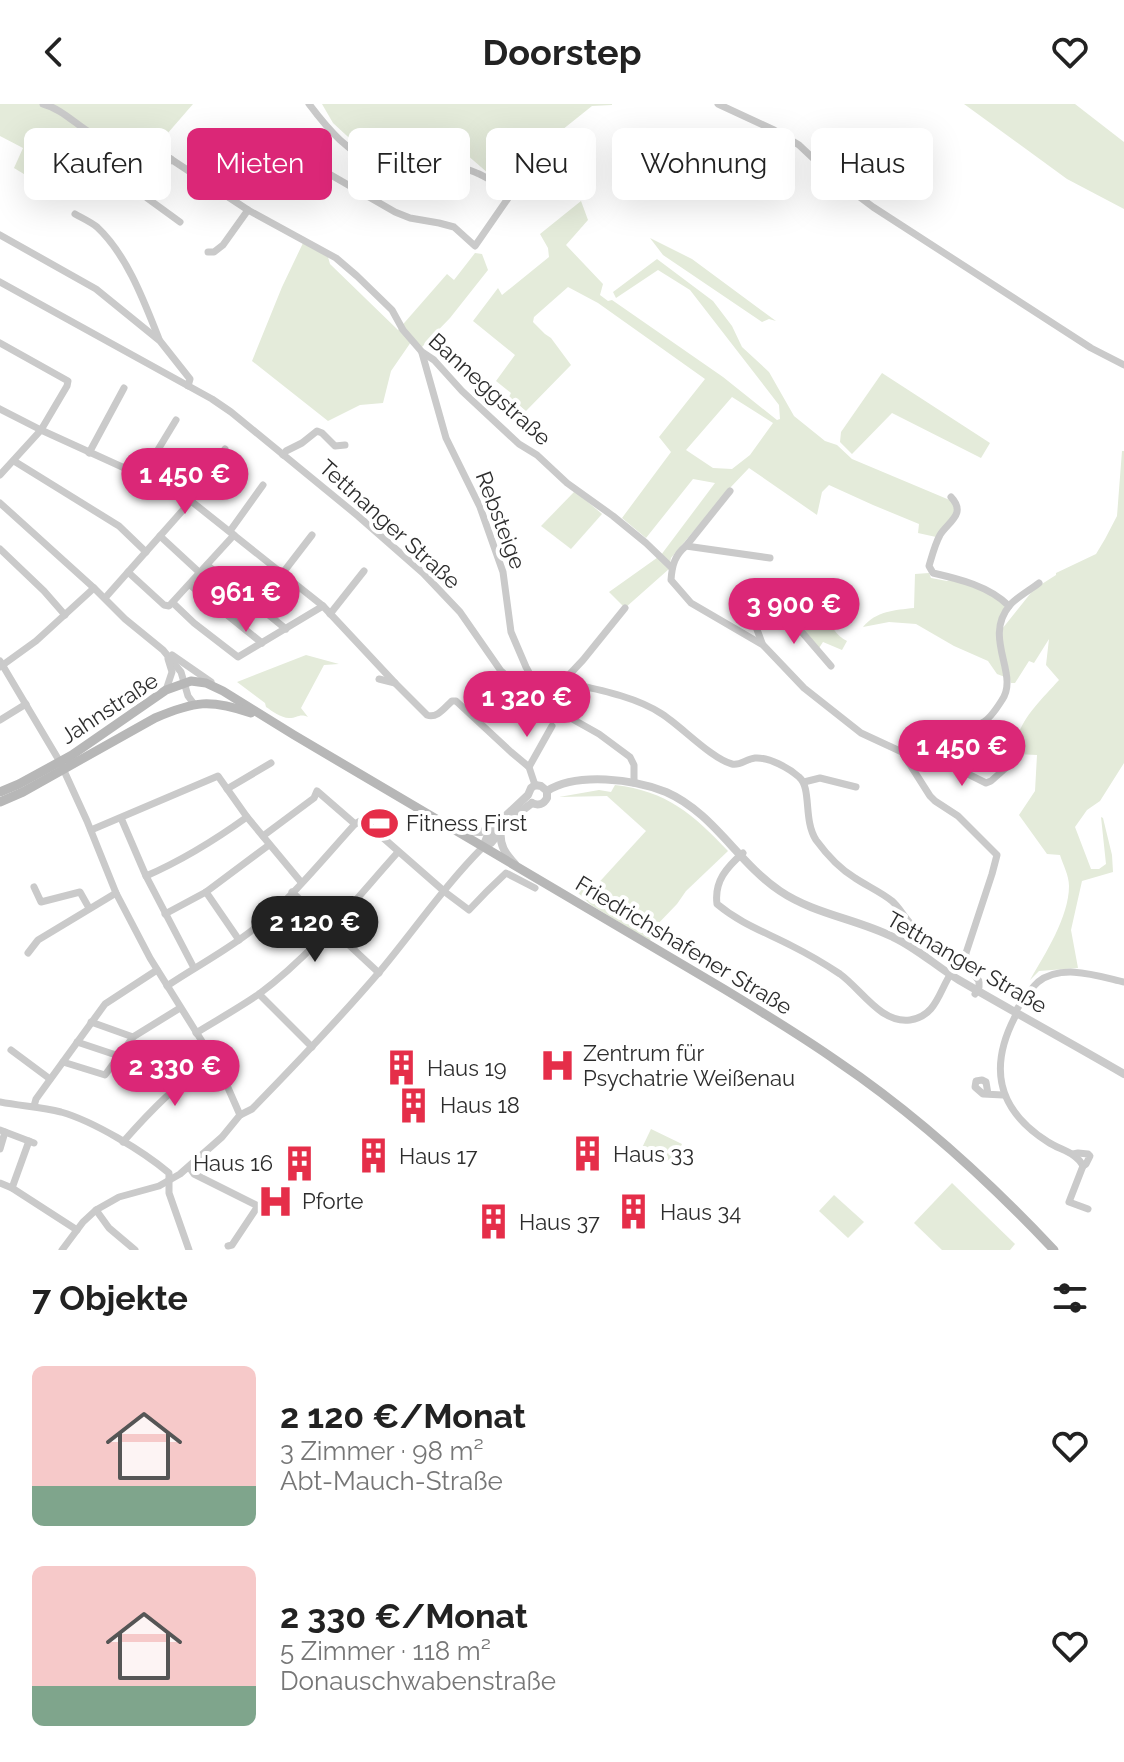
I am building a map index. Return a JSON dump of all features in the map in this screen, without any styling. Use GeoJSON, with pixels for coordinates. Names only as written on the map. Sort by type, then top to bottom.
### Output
{"type":"FeatureCollection","features":[{"type":"Feature","properties":{"kind":"main road","name":"Jahnstraße"},"geometry":{"type":"LineString","coordinates":[[0,802],[23,792],[62,766],[166,690],[197,681],[223,691]]}},
{"type":"Feature","properties":{"kind":"main road","name":"Friedrichshafener Straße"},"geometry":{"type":"LineString","coordinates":[[223,691],[770,1017],[840,1062],[963,1160],[1054,1250]]}},
{"type":"Feature","properties":{"kind":"main road","name":"Jahnstraße"},"geometry":{"type":"LineString","coordinates":[[0,792],[62,766],[155,718],[194,704]]}},
{"type":"Feature","properties":{"kind":"main road","name":"Friedrichshafener Straße"},"geometry":{"type":"LineString","coordinates":[[194,704],[229,706],[262,717]]}},
{"type":"Feature","properties":{"kind":"street","name":"Banneggstraße"},"geometry":{"type":"LineString","coordinates":[[43,104],[52,106],[84,128]]}},
{"type":"Feature","properties":{"kind":"street"},"geometry":{"type":"LineString","coordinates":[[309,104],[328,128]]}},
{"type":"Feature","properties":{"kind":"street"},"geometry":{"type":"LineString","coordinates":[[718,104],[799,145],[833,177],[873,207],[1091,348],[1124,365]]}},
{"type":"Feature","properties":{"kind":"street"},"geometry":{"type":"LineString","coordinates":[[332,132],[370,161],[383,165],[445,166],[474,170],[511,194],[475,246],[454,227],[410,218],[382,206],[332,176]]}},
{"type":"Feature","properties":{"kind":"street","name":"Banneggstraße"},"geometry":{"type":"LineString","coordinates":[[171,159],[187,169]]}},
{"type":"Feature","properties":{"kind":"street"},"geometry":{"type":"LineString","coordinates":[[150,200],[180,222]]}},
{"type":"Feature","properties":{"kind":"street","name":"Banneggstraße"},"geometry":{"type":"LineString","coordinates":[[233,200],[336,258],[392,310],[403,330],[422,352],[434,360],[519,444],[613,516],[672,568],[674,586],[691,603],[763,645],[804,688],[861,733],[902,752]]}},
{"type":"Feature","properties":{"kind":"street"},"geometry":{"type":"LineString","coordinates":[[208,252],[214,252],[223,245],[248,210]]}},
{"type":"Feature","properties":{"kind":"street"},"geometry":{"type":"LineString","coordinates":[[75,214],[95,226],[114,247],[131,275],[160,341]]}},
{"type":"Feature","properties":{"kind":"street"},"geometry":{"type":"LineString","coordinates":[[0,235],[96,289],[160,341],[190,379],[188,386]]}},
{"type":"Feature","properties":{"kind":"street","name":"Tettnanger Straße"},"geometry":{"type":"LineString","coordinates":[[0,282],[231,412],[430,580],[460,612],[501,671],[541,703],[599,734],[630,757],[634,765],[634,783]]}},
{"type":"Feature","properties":{"kind":"street"},"geometry":{"type":"LineString","coordinates":[[0,343],[68,381],[41,430],[0,475]]}},
{"type":"Feature","properties":{"kind":"street","name":"Rebsteige"},"geometry":{"type":"LineString","coordinates":[[422,352],[446,438],[480,507],[503,572],[511,632],[539,691],[541,703]]}},
{"type":"Feature","properties":{"kind":"street"},"geometry":{"type":"LineString","coordinates":[[89,453],[124,388]]}},
{"type":"Feature","properties":{"kind":"street"},"geometry":{"type":"LineString","coordinates":[[0,409],[191,501],[323,606],[427,715],[432,717],[456,701],[529,767],[535,785]]}},
{"type":"Feature","properties":{"kind":"street"},"geometry":{"type":"LineString","coordinates":[[142,476],[176,420]]}},
{"type":"Feature","properties":{"kind":"street","name":"Tettnanger Straße"},"geometry":{"type":"LineString","coordinates":[[283,455],[317,431],[335,446],[345,445]]}},
{"type":"Feature","properties":{"kind":"street"},"geometry":{"type":"LineString","coordinates":[[105,598],[191,501],[225,449]]}},
{"type":"Feature","properties":{"kind":"street"},"geometry":{"type":"LineString","coordinates":[[14,461],[119,526],[146,552]]}},
{"type":"Feature","properties":{"kind":"street"},"geometry":{"type":"LineString","coordinates":[[128,572],[164,605],[169,606],[232,533],[263,485]]}},
{"type":"Feature","properties":{"kind":"street"},"geometry":{"type":"LineString","coordinates":[[672,568],[680,551],[730,491]]}},
{"type":"Feature","properties":{"kind":"street"},"geometry":{"type":"LineString","coordinates":[[951,497],[957,506],[956,516],[941,534],[929,566],[933,573],[956,578],[999,596],[1009,606]]}},
{"type":"Feature","properties":{"kind":"street"},"geometry":{"type":"LineString","coordinates":[[0,503],[125,619],[163,650],[223,691]]}},
{"type":"Feature","properties":{"kind":"street"},"geometry":{"type":"LineString","coordinates":[[282,574],[312,535]]}},
{"type":"Feature","properties":{"kind":"street"},"geometry":{"type":"LineString","coordinates":[[160,536],[200,573]]}},
{"type":"Feature","properties":{"kind":"street"},"geometry":{"type":"LineString","coordinates":[[686,546],[770,558]]}},
{"type":"Feature","properties":{"kind":"street"},"geometry":{"type":"LineString","coordinates":[[0,549],[65,615]]}},
{"type":"Feature","properties":{"kind":"street"},"geometry":{"type":"LineString","coordinates":[[207,565],[286,629]]}},
{"type":"Feature","properties":{"kind":"street"},"geometry":{"type":"LineString","coordinates":[[330,614],[364,571]]}},
{"type":"Feature","properties":{"kind":"street"},"geometry":{"type":"LineString","coordinates":[[976,992],[979,981],[965,961],[966,953],[997,855],[958,816],[930,796],[902,752],[940,730],[981,724],[1003,699],[1008,682],[999,632],[1009,606],[1039,583]]}},
{"type":"Feature","properties":{"kind":"street"},"geometry":{"type":"LineString","coordinates":[[190,585],[262,643]]}},
{"type":"Feature","properties":{"kind":"street"},"geometry":{"type":"LineString","coordinates":[[94,588],[36,641],[1,664],[62,766],[116,893],[157,970],[213,1059],[240,1115]]}},
{"type":"Feature","properties":{"kind":"street"},"geometry":{"type":"LineString","coordinates":[[173,603],[238,657],[323,606]]}},
{"type":"Feature","properties":{"kind":"street"},"geometry":{"type":"LineString","coordinates":[[541,703],[564,682],[625,608]]}},
{"type":"Feature","properties":{"kind":"street"},"geometry":{"type":"LineString","coordinates":[[763,645],[756,627],[757,621],[782,609],[831,666]]}},
{"type":"Feature","properties":{"kind":"street"},"geometry":{"type":"LineString","coordinates":[[163,650],[181,672],[188,696],[194,704]]}},
{"type":"Feature","properties":{"kind":"street"},"geometry":{"type":"LineString","coordinates":[[163,650],[172,672],[166,690]]}},
{"type":"Feature","properties":{"kind":"street"},"geometry":{"type":"LineString","coordinates":[[379,679],[395,683]]}},
{"type":"Feature","properties":{"kind":"street"},"geometry":{"type":"LineString","coordinates":[[564,682],[601,690],[655,710],[711,752],[735,765],[753,758],[790,770],[804,782],[809,824],[828,854],[845,871],[895,904],[932,944],[970,971]]}},
{"type":"Feature","properties":{"kind":"street"},"geometry":{"type":"LineString","coordinates":[[0,720],[26,704]]}},
{"type":"Feature","properties":{"kind":"street"},"geometry":{"type":"LineString","coordinates":[[529,767],[552,726]]}},
{"type":"Feature","properties":{"kind":"street"},"geometry":{"type":"LineString","coordinates":[[915,742],[932,756],[986,783],[1008,766]]}},
{"type":"Feature","properties":{"kind":"street"},"geometry":{"type":"LineString","coordinates":[[224,785],[271,763]]}},
{"type":"Feature","properties":{"kind":"street"},"geometry":{"type":"LineString","coordinates":[[91,830],[218,776],[247,817],[301,882]]}},
{"type":"Feature","properties":{"kind":"street"},"geometry":{"type":"LineString","coordinates":[[804,782],[820,778],[856,787]]}},
{"type":"Feature","properties":{"kind":"street","name":"Tettnanger Straße"},"geometry":{"type":"LineString","coordinates":[[547,791],[578,781],[601,780],[634,783],[667,793],[693,808],[761,877],[787,896],[898,939],[976,992],[1124,1074]]}},
{"type":"Feature","properties":{"kind":"street"},"geometry":{"type":"LineString","coordinates":[[530,799],[538,804],[547,798],[547,791],[535,785]]}},
{"type":"Feature","properties":{"kind":"street"},"geometry":{"type":"LineString","coordinates":[[530,799],[529,790],[535,785]]}},
{"type":"Feature","properties":{"kind":"street"},"geometry":{"type":"LineString","coordinates":[[263,836],[314,798],[317,791],[355,824]]}},
{"type":"Feature","properties":{"kind":"street"},"geometry":{"type":"LineString","coordinates":[[62,1250],[96,1210],[119,1197],[159,1186],[189,1167],[222,1137],[240,1115],[252,1109],[379,973],[483,847],[487,837],[530,799]]}},
{"type":"Feature","properties":{"kind":"street"},"geometry":{"type":"LineString","coordinates":[[146,876],[179,861],[247,817]]}},
{"type":"Feature","properties":{"kind":"street"},"geometry":{"type":"LineString","coordinates":[[121,818],[146,876],[194,968]]}},
{"type":"Feature","properties":{"kind":"street"},"geometry":{"type":"LineString","coordinates":[[167,986],[260,924],[360,821],[469,910],[506,873],[535,888]]}},
{"type":"Feature","properties":{"kind":"street"},"geometry":{"type":"LineString","coordinates":[[459,831],[481,832],[499,827]]}},
{"type":"Feature","properties":{"kind":"street"},"geometry":{"type":"LineString","coordinates":[[499,827],[502,847],[517,867]]}},
{"type":"Feature","properties":{"kind":"street"},"geometry":{"type":"LineString","coordinates":[[165,914],[206,892],[269,845]]}},
{"type":"Feature","properties":{"kind":"street"},"geometry":{"type":"LineString","coordinates":[[196,1033],[259,994],[296,962],[398,852]]}},
{"type":"Feature","properties":{"kind":"street"},"geometry":{"type":"LineString","coordinates":[[741,854],[726,870],[716,891],[717,904],[734,918],[794,946],[841,975],[884,1014],[904,1020],[927,1014],[951,973]]}},
{"type":"Feature","properties":{"kind":"street"},"geometry":{"type":"LineString","coordinates":[[34,887],[41,902],[80,892],[89,908]]}},
{"type":"Feature","properties":{"kind":"street"},"geometry":{"type":"LineString","coordinates":[[206,892],[239,940]]}},
{"type":"Feature","properties":{"kind":"street"},"geometry":{"type":"LineString","coordinates":[[292,892],[379,973]]}},
{"type":"Feature","properties":{"kind":"street"},"geometry":{"type":"LineString","coordinates":[[28,953],[38,940],[116,893]]}},
{"type":"Feature","properties":{"kind":"street"},"geometry":{"type":"LineString","coordinates":[[34,1106],[105,1004],[157,970]]}},
{"type":"Feature","properties":{"kind":"street"},"geometry":{"type":"LineString","coordinates":[[1088,1209],[1069,1202],[1083,1166],[1080,1160],[1046,1141],[1018,1116],[1003,1095],[1002,1048],[1016,1013],[1033,987],[1047,976],[1082,973],[1124,982]]}},
{"type":"Feature","properties":{"kind":"street"},"geometry":{"type":"LineString","coordinates":[[259,994],[312,1047]]}},
{"type":"Feature","properties":{"kind":"street"},"geometry":{"type":"LineString","coordinates":[[63,1062],[105,1075],[133,1037],[180,1008]]}},
{"type":"Feature","properties":{"kind":"street"},"geometry":{"type":"LineString","coordinates":[[91,1022],[133,1037]]}},
{"type":"Feature","properties":{"kind":"street"},"geometry":{"type":"LineString","coordinates":[[77,1042],[119,1056]]}},
{"type":"Feature","properties":{"kind":"street"},"geometry":{"type":"LineString","coordinates":[[11,1050],[50,1079]]}},
{"type":"Feature","properties":{"kind":"street"},"geometry":{"type":"LineString","coordinates":[[123,1142],[186,1077],[213,1059]]}},
{"type":"Feature","properties":{"kind":"street"},"geometry":{"type":"LineString","coordinates":[[988,1094],[1003,1095]]}},
{"type":"Feature","properties":{"kind":"street"},"geometry":{"type":"LineString","coordinates":[[0,1102],[62,1112],[86,1121],[156,1162],[169,1173],[169,1193],[189,1250]]}},
{"type":"Feature","properties":{"kind":"street"},"geometry":{"type":"LineString","coordinates":[[0,1149],[3,1131],[32,1142],[12,1188]]}},
{"type":"Feature","properties":{"kind":"street"},"geometry":{"type":"LineString","coordinates":[[189,1167],[194,1174],[258,1206],[232,1245],[228,1246]]}},
{"type":"Feature","properties":{"kind":"street"},"geometry":{"type":"LineString","coordinates":[[0,1184],[12,1188],[77,1230]]}},
{"type":"Feature","properties":{"kind":"street"},"geometry":{"type":"LineString","coordinates":[[96,1210],[109,1228],[135,1250]]}},
{"type":"Feature","properties":{"kind":"green space"},"geometry":{"type":"Polygon","coordinates":[[[0,104],[193,104],[171,129],[24,128],[24,174],[14,168],[23,148],[0,136],[0,104]]]}},
{"type":"Feature","properties":{"kind":"green space"},"geometry":{"type":"Polygon","coordinates":[[[322,104],[612,104],[592,106],[564,128],[486,128],[486,171],[470,157],[470,128],[348,128],[348,137],[333,123],[322,104]]]}},
{"type":"Feature","properties":{"kind":"green space"},"geometry":{"type":"Polygon","coordinates":[[[964,104],[1075,104],[1124,142],[1124,209],[1067,179],[964,104]]]}},
{"type":"Feature","properties":{"kind":"green space"},"geometry":{"type":"Polygon","coordinates":[[[581,201],[588,220],[566,245],[603,284],[600,295],[608,301],[612,300],[723,377],[777,420],[780,419],[779,405],[690,290],[658,270],[616,298],[613,292],[657,259],[713,301],[732,326],[742,347],[769,372],[794,416],[852,459],[952,501],[955,512],[936,537],[918,533],[919,524],[829,485],[822,492],[817,515],[749,468],[671,558],[669,569],[625,608],[609,592],[661,555],[715,483],[693,479],[646,538],[622,518],[671,452],[659,437],[705,379],[598,303],[568,287],[534,317],[533,322],[551,338],[571,365],[526,411],[509,397],[511,393],[496,381],[515,355],[473,321],[498,288],[502,295],[549,257],[540,234],[581,201]],[[732,397],[686,450],[713,468],[732,469],[750,455],[773,423],[732,397]]]}},
{"type":"Feature","properties":{"kind":"green space"},"geometry":{"type":"Polygon","coordinates":[[[650,238],[692,259],[776,321],[769,319],[762,322],[663,255],[650,238]]]}},
{"type":"Feature","properties":{"kind":"green space"},"geometry":{"type":"Polygon","coordinates":[[[303,243],[328,257],[330,264],[398,330],[447,274],[454,280],[475,253],[482,254],[488,270],[450,318],[421,348],[411,342],[391,371],[383,403],[360,405],[328,421],[252,361],[303,243]]]}},
{"type":"Feature","properties":{"kind":"green space"},"geometry":{"type":"Polygon","coordinates":[[[882,373],[990,443],[981,458],[892,413],[852,454],[840,442],[841,432],[882,373]]]}},
{"type":"Feature","properties":{"kind":"green space"},"geometry":{"type":"Polygon","coordinates":[[[1122,451],[1124,763],[1100,801],[1087,810],[1075,827],[1091,869],[1099,869],[1106,864],[1103,818],[1113,872],[1082,881],[1071,930],[1078,968],[1039,971],[1030,980],[1061,923],[1069,886],[1060,855],[1047,854],[1019,815],[1035,791],[1037,755],[997,753],[949,731],[983,726],[983,738],[1003,747],[1017,738],[1029,714],[1059,680],[1046,665],[1049,639],[1034,663],[1029,661],[1015,683],[1011,683],[1003,651],[1002,629],[1034,589],[1056,573],[1096,554],[1117,516],[1122,451]]]}},
{"type":"Feature","properties":{"kind":"green space"},"geometry":{"type":"Polygon","coordinates":[[[575,491],[602,514],[571,549],[541,526],[575,491]]]}},
{"type":"Feature","properties":{"kind":"green space"},"geometry":{"type":"Polygon","coordinates":[[[929,573],[931,578],[947,581],[956,578],[1003,601],[1005,610],[997,626],[1005,677],[997,674],[988,661],[916,624],[889,622],[863,627],[880,614],[914,608],[915,574],[929,573]]]}},
{"type":"Feature","properties":{"kind":"green space"},"geometry":{"type":"Polygon","coordinates":[[[804,594],[815,595],[823,604],[831,624],[847,641],[842,650],[823,642],[819,648],[783,608],[804,594]]]}},
{"type":"Feature","properties":{"kind":"green space"},"geometry":{"type":"Polygon","coordinates":[[[306,655],[339,664],[324,665],[301,708],[308,717],[280,716],[237,682],[306,655]]]}},
{"type":"Feature","properties":{"kind":"green space"},"geometry":{"type":"Polygon","coordinates":[[[615,785],[650,793],[678,806],[728,851],[686,891],[652,930],[650,941],[591,905],[574,889],[593,889],[646,831],[607,796],[559,797],[599,790],[611,792],[615,785]]]}},
{"type":"Feature","properties":{"kind":"green space"},"geometry":{"type":"Polygon","coordinates":[[[651,1129],[682,1144],[673,1163],[662,1158],[660,1162],[640,1152],[651,1129]]]}},
{"type":"Feature","properties":{"kind":"green space"},"geometry":{"type":"Polygon","coordinates":[[[952,1183],[1015,1244],[1010,1250],[942,1250],[914,1223],[952,1183]]]}},
{"type":"Feature","properties":{"kind":"green space"},"geometry":{"type":"Polygon","coordinates":[[[834,1195],[864,1222],[848,1238],[819,1211],[834,1195]]]}},
{"type":"Feature","properties":{"kind":"place","name":"Fitness First"},"geometry":{"type":"Point","coordinates":[380,823]}},
{"type":"Feature","properties":{"kind":"place","name":"Zentrum für Psychatrie Weißenau"},"geometry":{"type":"Point","coordinates":[557,1066]}},
{"type":"Feature","properties":{"kind":"place","name":"Haus 19"},"geometry":{"type":"Point","coordinates":[401,1068]}},
{"type":"Feature","properties":{"kind":"place","name":"Haus 18"},"geometry":{"type":"Point","coordinates":[414,1105]}},
{"type":"Feature","properties":{"kind":"place","name":"Haus 33"},"geometry":{"type":"Point","coordinates":[587,1154]}},
{"type":"Feature","properties":{"kind":"place","name":"Haus 17"},"geometry":{"type":"Point","coordinates":[373,1156]}},
{"type":"Feature","properties":{"kind":"place","name":"Haus 16"},"geometry":{"type":"Point","coordinates":[299,1163]}},
{"type":"Feature","properties":{"kind":"place","name":"Pforte"},"geometry":{"type":"Point","coordinates":[276,1201]}},
{"type":"Feature","properties":{"kind":"place","name":"Haus 34"},"geometry":{"type":"Point","coordinates":[634,1212]}},
{"type":"Feature","properties":{"kind":"place","name":"Haus 37"},"geometry":{"type":"Point","coordinates":[493,1222]}}]}
